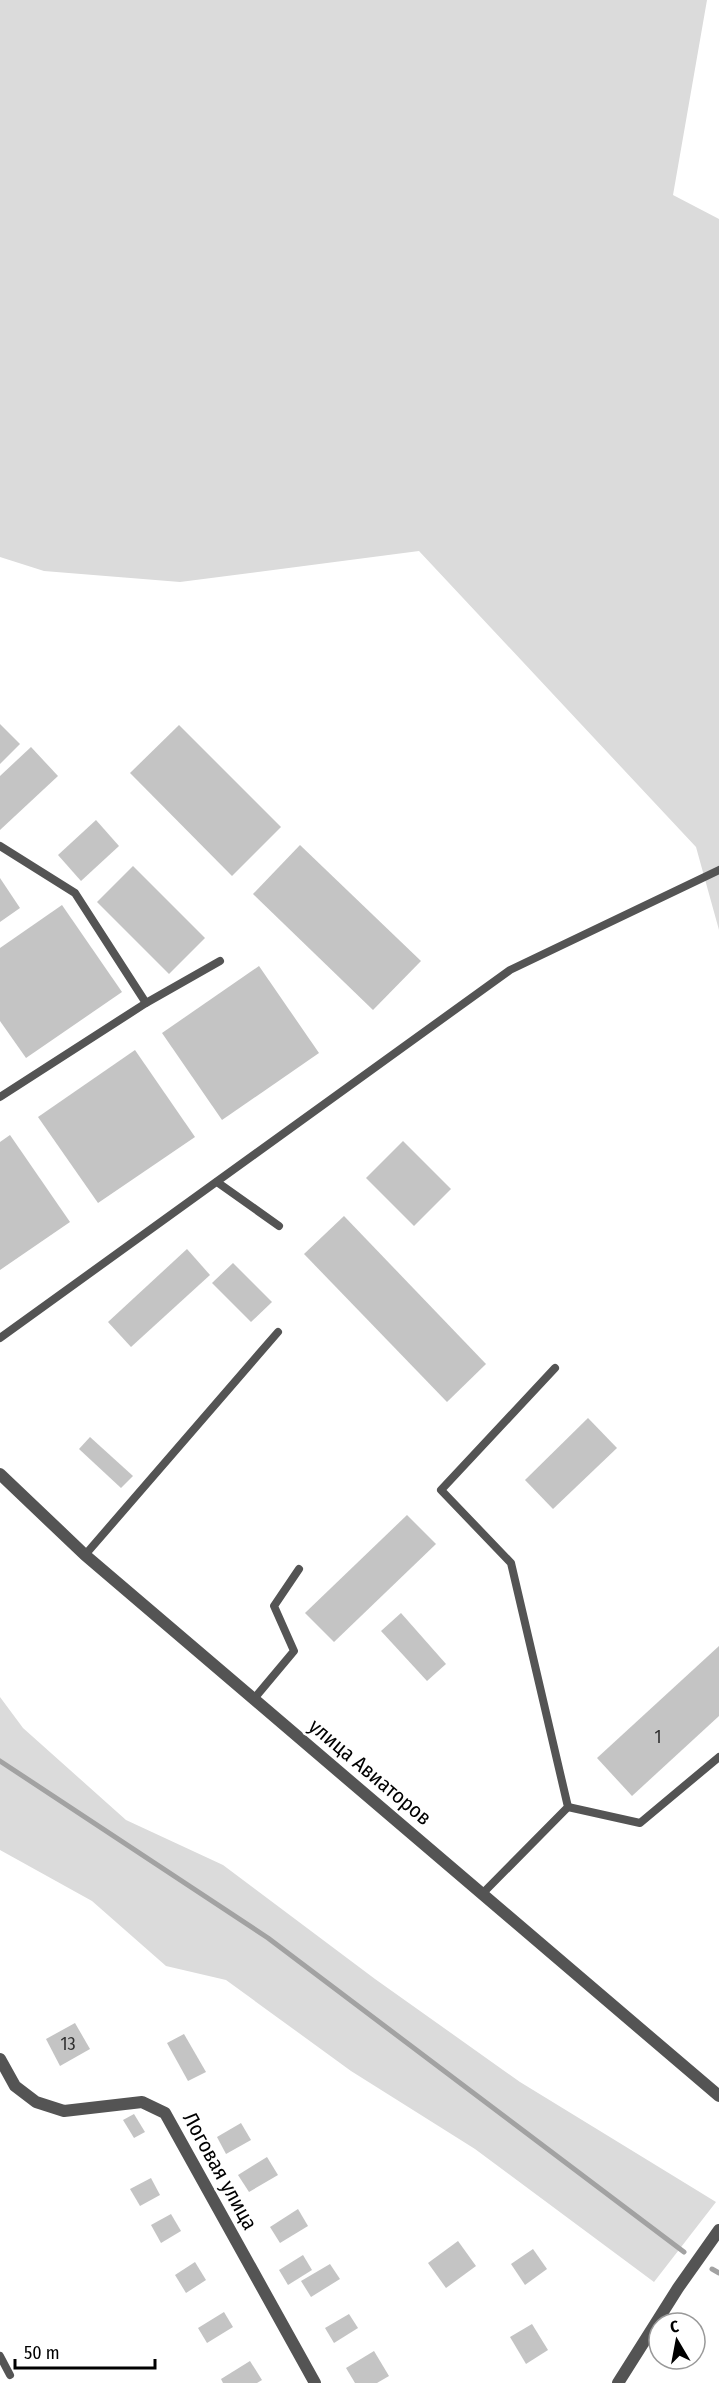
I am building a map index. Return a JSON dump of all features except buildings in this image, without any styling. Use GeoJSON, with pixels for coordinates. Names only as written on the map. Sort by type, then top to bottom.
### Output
{"type":"FeatureCollection","features":[{"type":"Feature","properties":{"kind":"street","name":"улица Авиаторов"},"geometry":{"type":"LineString","coordinates":[[0,1474],[85,1555],[719,2096]]}},
{"type":"Feature","properties":{"kind":"street","name":"Логовая улица"},"geometry":{"type":"LineString","coordinates":[[0,2059],[15,2086],[36,2102],[45,2105],[64,2111],[142,2102],[165,2113],[315,2383]]}},
{"type":"Feature","properties":{"kind":"street"},"geometry":{"type":"LineString","coordinates":[[618,2383],[678,2288],[719,2230]]}},
{"type":"Feature","properties":{"kind":"lane"},"geometry":{"type":"LineString","coordinates":[[0,846],[75,893],[146,1003]]}},
{"type":"Feature","properties":{"kind":"lane"},"geometry":{"type":"LineString","coordinates":[[0,1338],[510,970],[719,870]]}},
{"type":"Feature","properties":{"kind":"lane"},"geometry":{"type":"LineString","coordinates":[[0,1097],[146,1003],[220,961]]}},
{"type":"Feature","properties":{"kind":"lane"},"geometry":{"type":"LineString","coordinates":[[217,1182],[279,1226]]}},
{"type":"Feature","properties":{"kind":"lane"},"geometry":{"type":"LineString","coordinates":[[85,1555],[278,1332]]}},
{"type":"Feature","properties":{"kind":"lane"},"geometry":{"type":"LineString","coordinates":[[555,1368],[441,1490],[511,1563],[568,1807]]}},
{"type":"Feature","properties":{"kind":"lane"},"geometry":{"type":"LineString","coordinates":[[253,1700],[294,1651],[274,1606],[299,1569]]}},
{"type":"Feature","properties":{"kind":"lane"},"geometry":{"type":"LineString","coordinates":[[568,1807],[640,1823],[719,1757]]}},
{"type":"Feature","properties":{"kind":"lane"},"geometry":{"type":"LineString","coordinates":[[483,1893],[568,1807]]}},
{"type":"Feature","properties":{"kind":"lane"},"geometry":{"type":"LineString","coordinates":[[0,2356],[10,2375]]}},
{"type":"Feature","properties":{"kind":"shaded area"},"geometry":{"type":"Polygon","coordinates":[[[0,0],[707,0],[673,195],[719,219],[719,930],[696,847],[419,551],[180,582],[44,571],[0,557],[0,0]]]}},
{"type":"Feature","properties":{"kind":"shaded area"},"geometry":{"type":"Polygon","coordinates":[[[0,1697],[23,1728],[126,1820],[223,1865],[375,1979],[520,2082],[716,2202],[654,2282],[475,2149],[351,2071],[226,1980],[166,1966],[92,1901],[0,1850],[0,1697]]]}},
{"type":"Feature","properties":{"kind":"waterway"},"geometry":{"type":"LineString","coordinates":[[0,1761],[268,1938],[684,2252]]}},
{"type":"Feature","properties":{"kind":"waterway"},"geometry":{"type":"LineString","coordinates":[[712,2269],[719,2273]]}}]}
